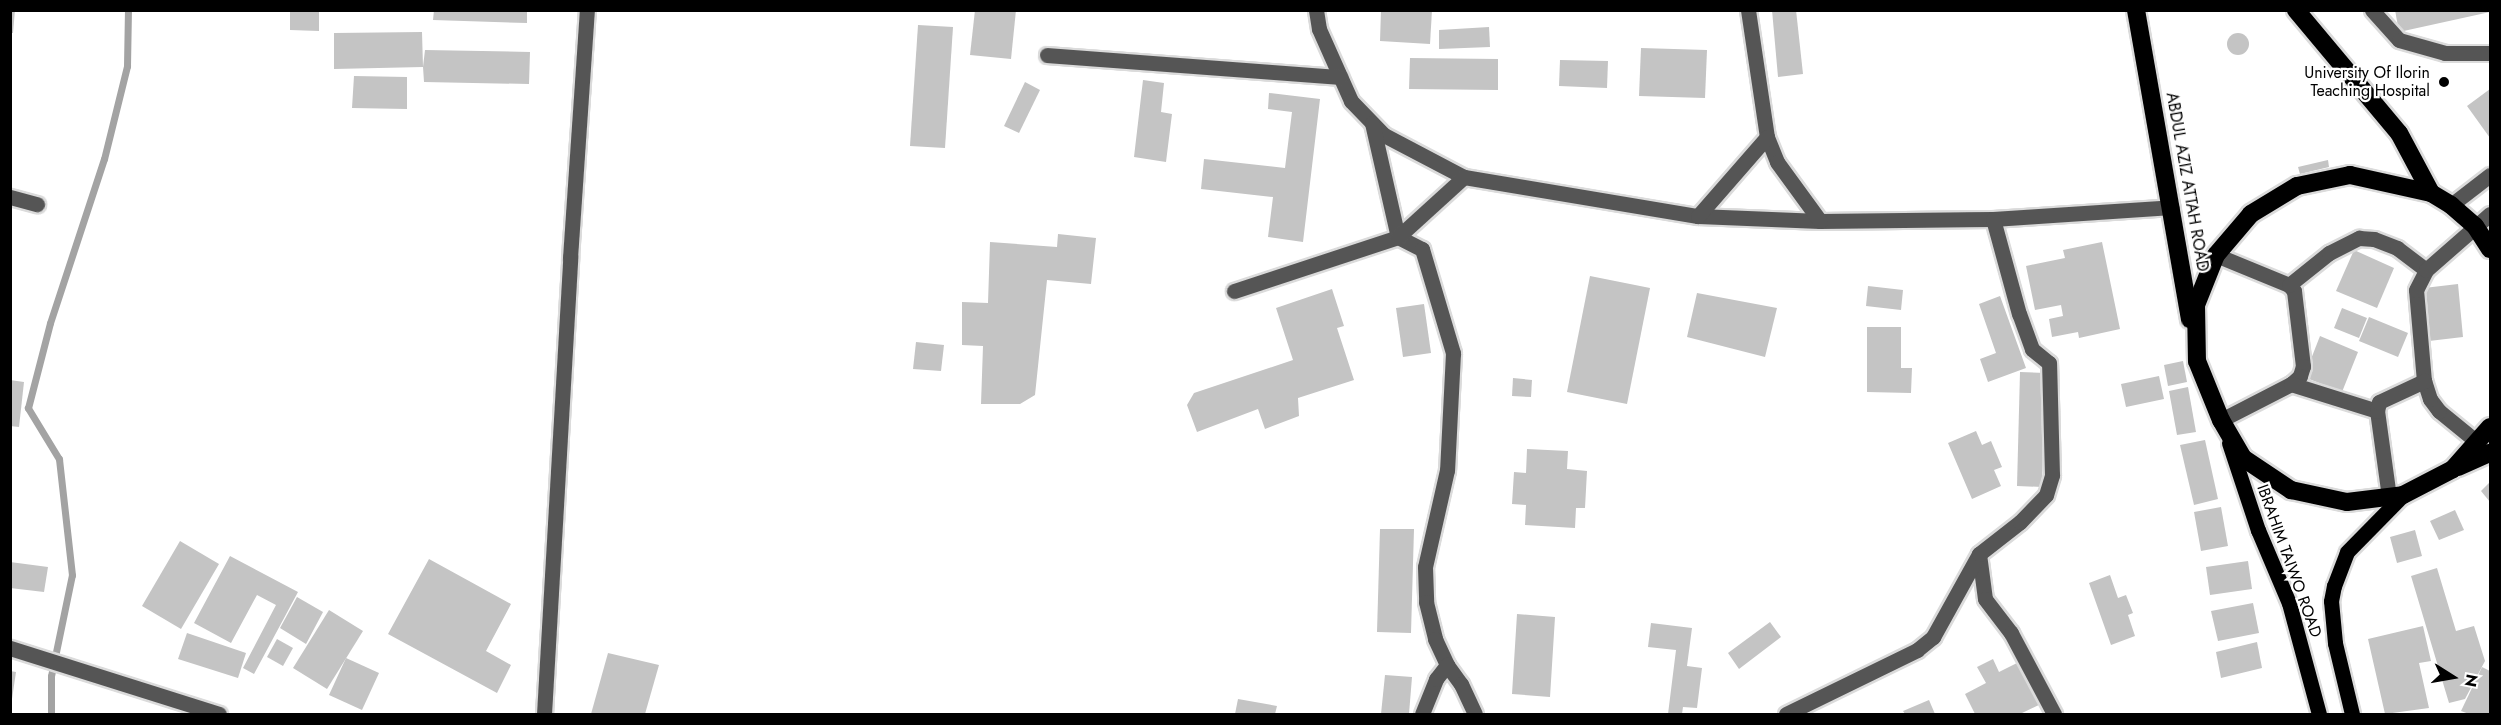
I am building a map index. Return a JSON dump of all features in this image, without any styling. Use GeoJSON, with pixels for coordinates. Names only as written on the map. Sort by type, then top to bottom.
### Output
{"type":"FeatureCollection","features":[{"type":"Feature","properties":{"kind":"highway","name":"ABDUL AZIZ ATTAH ROAD"},"geometry":{"type":"LineString","coordinates":[[2136,10],[2197,361]]}},
{"type":"Feature","properties":{"kind":"highway"},"geometry":{"type":"LineString","coordinates":[[2296,10],[2399,133],[2431,193]]}},
{"type":"Feature","properties":{"kind":"highway"},"geometry":{"type":"LineString","coordinates":[[2490,249],[2475,226],[2451,205],[2431,193],[2350,175],[2297,186],[2251,214],[2216,255],[2196,305],[2197,361],[2221,420],[2243,458],[2291,490],[2347,502],[2396,496],[2453,469],[2484,448],[2490,427]]}},
{"type":"Feature","properties":{"kind":"main road","name":"IBRAHIM TAIWO ROAD"},"geometry":{"type":"LineString","coordinates":[[2221,420],[2258,530],[2289,603],[2319,714]]}},
{"type":"Feature","properties":{"kind":"main road","name":"IBRAHIM TAIWO ROAD"},"geometry":{"type":"LineString","coordinates":[[2352,714],[2335,643],[2331,602],[2334,586],[2347,552],[2396,496]]}},
{"type":"Feature","properties":{"kind":"street"},"geometry":{"type":"LineString","coordinates":[[544,714],[570,258],[587,10]]}},
{"type":"Feature","properties":{"kind":"street"},"geometry":{"type":"LineString","coordinates":[[1316,10],[1320,29],[1351,101],[1384,135],[1464,177],[1698,216],[1820,221],[1993,219],[2172,207]]}},
{"type":"Feature","properties":{"kind":"street"},"geometry":{"type":"LineString","coordinates":[[1748,10],[1767,137],[1777,162],[1820,221]]}},
{"type":"Feature","properties":{"kind":"street"},"geometry":{"type":"LineString","coordinates":[[2372,10],[2399,40],[2445,52],[2490,53]]}},
{"type":"Feature","properties":{"kind":"street"},"geometry":{"type":"LineString","coordinates":[[1047,55],[1340,77]]}},
{"type":"Feature","properties":{"kind":"street"},"geometry":{"type":"LineString","coordinates":[[1372,122],[1398,237]]}},
{"type":"Feature","properties":{"kind":"street"},"geometry":{"type":"LineString","coordinates":[[1698,216],[1767,137]]}},
{"type":"Feature","properties":{"kind":"street"},"geometry":{"type":"LineString","coordinates":[[2451,205],[2490,175]]}},
{"type":"Feature","properties":{"kind":"street"},"geometry":{"type":"LineString","coordinates":[[1234,291],[1398,237],[1464,177]]}},
{"type":"Feature","properties":{"kind":"street"},"geometry":{"type":"LineString","coordinates":[[10,197],[37,204]]}},
{"type":"Feature","properties":{"kind":"street"},"geometry":{"type":"LineString","coordinates":[[2484,448],[2439,411],[2430,399],[2424,381],[2416,290],[2426,270],[2490,214]]}},
{"type":"Feature","properties":{"kind":"street"},"geometry":{"type":"LineString","coordinates":[[1786,714],[1917,650],[1933,637],[1978,554],[2020,522],[2046,495],[2052,475],[2049,363],[2032,349],[2019,314],[1993,219]]}},
{"type":"Feature","properties":{"kind":"street"},"geometry":{"type":"LineString","coordinates":[[1398,237],[1422,249],[1453,353],[1447,470],[1425,567],[1426,602],[1435,639],[1475,714]]}},
{"type":"Feature","properties":{"kind":"street"},"geometry":{"type":"LineString","coordinates":[[2289,285],[2329,254],[2359,238],[2374,239],[2397,248],[2426,270]]}},
{"type":"Feature","properties":{"kind":"street"},"geometry":{"type":"LineString","coordinates":[[2216,255],[2289,285],[2294,291],[2303,366],[2300,376],[2290,384],[2221,420]]}},
{"type":"Feature","properties":{"kind":"street"},"geometry":{"type":"LineString","coordinates":[[2396,496],[2376,411],[2383,398],[2424,381]]}},
{"type":"Feature","properties":{"kind":"street"},"geometry":{"type":"LineString","coordinates":[[2290,384],[2376,411]]}},
{"type":"Feature","properties":{"kind":"street"},"geometry":{"type":"LineString","coordinates":[[1978,554],[1985,599],[2011,633],[2054,714]]}},
{"type":"Feature","properties":{"kind":"street"},"geometry":{"type":"LineString","coordinates":[[10,648],[219,714]]}},
{"type":"Feature","properties":{"kind":"street"},"geometry":{"type":"LineString","coordinates":[[1422,714],[1436,679],[1447,665]]}},
{"type":"Feature","properties":{"kind":"building"},"geometry":{"type":"Polygon","coordinates":[[[10,10],[15,10],[13,33],[10,33],[10,10]]]}},
{"type":"Feature","properties":{"kind":"building"},"geometry":{"type":"Polygon","coordinates":[[[290,10],[319,10],[319,31],[290,30],[290,10]]]}},
{"type":"Feature","properties":{"kind":"building"},"geometry":{"type":"Polygon","coordinates":[[[434,10],[527,10],[527,23],[433,20],[434,10]]]}},
{"type":"Feature","properties":{"kind":"building"},"geometry":{"type":"Polygon","coordinates":[[[975,10],[1016,10],[1011,59],[970,55],[975,10]]]}},
{"type":"Feature","properties":{"kind":"building"},"geometry":{"type":"Polygon","coordinates":[[[1381,10],[1432,10],[1430,44],[1380,41],[1381,10]]]}},
{"type":"Feature","properties":{"kind":"building"},"geometry":{"type":"Polygon","coordinates":[[[1772,10],[1796,10],[1803,74],[1778,77],[1772,10]]]}},
{"type":"Feature","properties":{"kind":"building"},"geometry":{"type":"Polygon","coordinates":[[[2395,10],[2490,10],[2490,12],[2399,32],[2395,10]]]}},
{"type":"Feature","properties":{"kind":"building"},"geometry":{"type":"Polygon","coordinates":[[[918,25],[953,27],[945,148],[910,146],[918,25]]]}},
{"type":"Feature","properties":{"kind":"building"},"geometry":{"type":"Polygon","coordinates":[[[1489,27],[1490,47],[1439,49],[1439,30],[1489,27]]]}},
{"type":"Feature","properties":{"kind":"building"},"geometry":{"type":"Polygon","coordinates":[[[422,32],[423,67],[334,69],[334,33],[422,32]]]}},
{"type":"Feature","properties":{"kind":"building"},"geometry":{"type":"Polygon","coordinates":[[[2238,33],[2246,36],[2249,44],[2246,52],[2238,55],[2230,52],[2227,44],[2230,36],[2238,33]]]}},
{"type":"Feature","properties":{"kind":"building"},"geometry":{"type":"Polygon","coordinates":[[[1641,48],[1707,50],[1705,98],[1639,96],[1641,48]]]}},
{"type":"Feature","properties":{"kind":"building"},"geometry":{"type":"Polygon","coordinates":[[[425,50],[530,52],[529,84],[424,82],[425,50]]]}},
{"type":"Feature","properties":{"kind":"building"},"geometry":{"type":"Polygon","coordinates":[[[1410,58],[1498,59],[1498,90],[1409,89],[1410,58]]]}},
{"type":"Feature","properties":{"kind":"building"},"geometry":{"type":"Polygon","coordinates":[[[1560,60],[1608,61],[1607,88],[1559,86],[1560,60]]]}},
{"type":"Feature","properties":{"kind":"building"},"geometry":{"type":"Polygon","coordinates":[[[354,76],[407,77],[407,109],[352,108],[354,76]]]}},
{"type":"Feature","properties":{"kind":"building"},"geometry":{"type":"Polygon","coordinates":[[[1143,80],[1164,83],[1161,112],[1172,114],[1166,162],[1134,157],[1143,80]]]}},
{"type":"Feature","properties":{"kind":"building"},"geometry":{"type":"Polygon","coordinates":[[[1025,82],[1040,90],[1019,133],[1004,126],[1025,82]]]}},
{"type":"Feature","properties":{"kind":"building"},"geometry":{"type":"Polygon","coordinates":[[[2490,89],[2490,138],[2467,106],[2490,89]]]}},
{"type":"Feature","properties":{"kind":"building"},"geometry":{"type":"Polygon","coordinates":[[[1269,93],[1320,99],[1303,242],[1268,237],[1273,197],[1201,189],[1204,159],[1285,168],[1292,112],[1268,109],[1269,93]]]}},
{"type":"Feature","properties":{"kind":"building"},"geometry":{"type":"Polygon","coordinates":[[[2328,160],[2329,167],[2300,174],[2298,167],[2328,160]]]}},
{"type":"Feature","properties":{"kind":"building"},"geometry":{"type":"Polygon","coordinates":[[[1058,234],[1096,238],[1091,284],[1047,280],[1035,395],[1020,404],[981,404],[983,346],[962,345],[962,302],[988,303],[990,242],[1057,247],[1058,234]]]}},
{"type":"Feature","properties":{"kind":"building"},"geometry":{"type":"Polygon","coordinates":[[[2102,242],[2120,329],[2079,338],[2078,332],[2052,337],[2049,319],[2063,316],[2061,305],[2035,310],[2026,266],[2065,258],[2063,250],[2102,242]]]}},
{"type":"Feature","properties":{"kind":"building"},"geometry":{"type":"Polygon","coordinates":[[[2354,250],[2394,268],[2377,308],[2336,291],[2354,250]]]}},
{"type":"Feature","properties":{"kind":"building"},"geometry":{"type":"Polygon","coordinates":[[[1590,276],[1650,288],[1627,404],[1567,392],[1590,276]]]}},
{"type":"Feature","properties":{"kind":"building"},"geometry":{"type":"Polygon","coordinates":[[[2458,284],[2463,337],[2429,341],[2424,288],[2458,284]]]}},
{"type":"Feature","properties":{"kind":"building"},"geometry":{"type":"Polygon","coordinates":[[[1868,286],[1903,290],[1901,310],[1866,306],[1868,286]]]}},
{"type":"Feature","properties":{"kind":"building"},"geometry":{"type":"Polygon","coordinates":[[[1332,289],[1344,326],[1337,328],[1354,380],[1298,398],[1299,416],[1265,429],[1258,409],[1197,432],[1187,405],[1194,393],[1293,360],[1276,308],[1332,289]]]}},
{"type":"Feature","properties":{"kind":"building"},"geometry":{"type":"Polygon","coordinates":[[[1697,293],[1777,308],[1765,357],[1687,337],[1697,293]]]}},
{"type":"Feature","properties":{"kind":"building"},"geometry":{"type":"Polygon","coordinates":[[[2000,296],[2026,368],[1988,382],[1980,359],[1996,353],[1979,304],[2000,296]]]}},
{"type":"Feature","properties":{"kind":"building"},"geometry":{"type":"Polygon","coordinates":[[[1424,304],[1431,353],[1403,357],[1396,308],[1424,304]]]}},
{"type":"Feature","properties":{"kind":"building"},"geometry":{"type":"Polygon","coordinates":[[[2342,308],[2367,318],[2359,338],[2334,328],[2342,308]]]}},
{"type":"Feature","properties":{"kind":"building"},"geometry":{"type":"Polygon","coordinates":[[[2369,317],[2408,333],[2398,357],[2359,341],[2369,317]]]}},
{"type":"Feature","properties":{"kind":"building"},"geometry":{"type":"Polygon","coordinates":[[[1867,327],[1901,327],[1901,368],[1912,368],[1911,393],[1867,392],[1867,327]]]}},
{"type":"Feature","properties":{"kind":"building"},"geometry":{"type":"Polygon","coordinates":[[[2320,336],[2358,352],[2342,392],[2304,377],[2320,336]]]}},
{"type":"Feature","properties":{"kind":"building"},"geometry":{"type":"Polygon","coordinates":[[[916,342],[944,345],[941,371],[913,369],[916,342]]]}},
{"type":"Feature","properties":{"kind":"building"},"geometry":{"type":"Polygon","coordinates":[[[2183,361],[2187,382],[2168,386],[2164,365],[2183,361]]]}},
{"type":"Feature","properties":{"kind":"building"},"geometry":{"type":"Polygon","coordinates":[[[2020,372],[2045,373],[2042,487],[2017,486],[2020,372]]]}},
{"type":"Feature","properties":{"kind":"building"},"geometry":{"type":"Polygon","coordinates":[[[2159,376],[2164,399],[2126,407],[2121,384],[2159,376]]]}},
{"type":"Feature","properties":{"kind":"building"},"geometry":{"type":"Polygon","coordinates":[[[1513,378],[1532,380],[1531,397],[1512,396],[1513,378]]]}},
{"type":"Feature","properties":{"kind":"building"},"geometry":{"type":"Polygon","coordinates":[[[10,380],[24,382],[19,427],[10,426],[10,380]]]}},
{"type":"Feature","properties":{"kind":"building"},"geometry":{"type":"Polygon","coordinates":[[[2188,387],[2196,432],[2177,435],[2169,391],[2188,387]]]}},
{"type":"Feature","properties":{"kind":"building"},"geometry":{"type":"Polygon","coordinates":[[[1976,431],[1982,445],[1991,441],[2002,467],[1994,470],[2001,486],[1972,499],[1948,443],[1976,431]]]}},
{"type":"Feature","properties":{"kind":"building"},"geometry":{"type":"Polygon","coordinates":[[[2205,440],[2218,499],[2194,505],[2180,445],[2205,440]]]}},
{"type":"Feature","properties":{"kind":"building"},"geometry":{"type":"Polygon","coordinates":[[[1527,449],[1568,451],[1567,469],[1587,471],[1585,508],[1576,508],[1575,528],[1525,525],[1526,505],[1512,504],[1514,472],[1526,473],[1527,449]]]}},
{"type":"Feature","properties":{"kind":"building"},"geometry":{"type":"Polygon","coordinates":[[[2490,482],[2490,502],[2481,491],[2490,482]]]}},
{"type":"Feature","properties":{"kind":"building"},"geometry":{"type":"Polygon","coordinates":[[[2221,507],[2228,546],[2201,551],[2194,512],[2221,507]]]}},
{"type":"Feature","properties":{"kind":"building"},"geometry":{"type":"Polygon","coordinates":[[[2455,510],[2464,530],[2439,540],[2430,521],[2455,510]]]}},
{"type":"Feature","properties":{"kind":"building"},"geometry":{"type":"Polygon","coordinates":[[[1380,529],[1414,529],[1411,633],[1377,632],[1380,529]]]}},
{"type":"Feature","properties":{"kind":"building"},"geometry":{"type":"Polygon","coordinates":[[[2415,530],[2422,556],[2397,563],[2390,537],[2415,530]]]}},
{"type":"Feature","properties":{"kind":"building"},"geometry":{"type":"Polygon","coordinates":[[[180,541],[219,564],[181,629],[142,606],[180,541]]]}},
{"type":"Feature","properties":{"kind":"building"},"geometry":{"type":"Polygon","coordinates":[[[230,556],[298,592],[254,674],[243,668],[276,605],[257,595],[231,643],[194,623],[230,556]]]}},
{"type":"Feature","properties":{"kind":"building"},"geometry":{"type":"Polygon","coordinates":[[[429,559],[511,604],[486,651],[511,665],[497,693],[388,634],[429,559]]]}},
{"type":"Feature","properties":{"kind":"building"},"geometry":{"type":"Polygon","coordinates":[[[2248,561],[2252,589],[2210,595],[2206,567],[2248,561]]]}},
{"type":"Feature","properties":{"kind":"building"},"geometry":{"type":"Polygon","coordinates":[[[10,562],[48,567],[44,592],[10,588],[10,562]]]}},
{"type":"Feature","properties":{"kind":"building"},"geometry":{"type":"Polygon","coordinates":[[[2437,568],[2456,631],[2474,626],[2485,661],[2465,699],[2449,703],[2411,576],[2437,568]]]}},
{"type":"Feature","properties":{"kind":"building"},"geometry":{"type":"Polygon","coordinates":[[[2110,575],[2118,598],[2126,595],[2133,613],[2128,615],[2135,636],[2111,645],[2089,583],[2110,575]]]}},
{"type":"Feature","properties":{"kind":"building"},"geometry":{"type":"Polygon","coordinates":[[[297,597],[323,612],[306,644],[280,628],[297,597]]]}},
{"type":"Feature","properties":{"kind":"building"},"geometry":{"type":"Polygon","coordinates":[[[2253,603],[2259,633],[2218,641],[2211,611],[2253,603]]]}},
{"type":"Feature","properties":{"kind":"building"},"geometry":{"type":"Polygon","coordinates":[[[329,610],[363,631],[327,689],[293,668],[329,610]]]}},
{"type":"Feature","properties":{"kind":"building"},"geometry":{"type":"Polygon","coordinates":[[[1517,614],[1555,617],[1550,697],[1512,694],[1517,614]]]}},
{"type":"Feature","properties":{"kind":"building"},"geometry":{"type":"Polygon","coordinates":[[[1770,622],[1781,637],[1739,669],[1728,653],[1770,622]]]}},
{"type":"Feature","properties":{"kind":"building"},"geometry":{"type":"Polygon","coordinates":[[[1651,623],[1692,628],[1687,666],[1702,668],[1697,708],[1683,707],[1682,714],[1668,714],[1676,650],[1648,647],[1651,623]]]}},
{"type":"Feature","properties":{"kind":"building"},"geometry":{"type":"Polygon","coordinates":[[[2423,626],[2431,661],[2419,663],[2429,708],[2385,714],[2368,639],[2423,626]]]}},
{"type":"Feature","properties":{"kind":"building"},"geometry":{"type":"Polygon","coordinates":[[[187,633],[246,653],[238,678],[178,659],[187,633]]]}},
{"type":"Feature","properties":{"kind":"building"},"geometry":{"type":"Polygon","coordinates":[[[277,639],[293,648],[283,666],[267,657],[277,639]]]}},
{"type":"Feature","properties":{"kind":"building"},"geometry":{"type":"Polygon","coordinates":[[[2257,642],[2262,668],[2221,678],[2216,652],[2257,642]]]}},
{"type":"Feature","properties":{"kind":"building"},"geometry":{"type":"Polygon","coordinates":[[[608,653],[659,665],[645,714],[591,714],[608,653]]]}},
{"type":"Feature","properties":{"kind":"building"},"geometry":{"type":"Polygon","coordinates":[[[346,658],[379,673],[362,710],[329,695],[346,658]]]}},
{"type":"Feature","properties":{"kind":"building"},"geometry":{"type":"Polygon","coordinates":[[[1993,659],[1999,672],[2019,662],[2041,704],[2020,714],[1975,714],[1965,694],[1986,683],[1977,667],[1993,659]]]}},
{"type":"Feature","properties":{"kind":"building"},"geometry":{"type":"Polygon","coordinates":[[[2482,667],[2490,671],[2490,714],[2469,714],[2461,711],[2482,667]]]}},
{"type":"Feature","properties":{"kind":"building"},"geometry":{"type":"Polygon","coordinates":[[[10,671],[16,672],[12,699],[10,699],[10,671]]]}},
{"type":"Feature","properties":{"kind":"building"},"geometry":{"type":"Polygon","coordinates":[[[1385,675],[1412,677],[1409,714],[1381,714],[1385,675]]]}},
{"type":"Feature","properties":{"kind":"building"},"geometry":{"type":"Polygon","coordinates":[[[1238,699],[1277,706],[1275,714],[1235,714],[1238,699]]]}},
{"type":"Feature","properties":{"kind":"building"},"geometry":{"type":"Polygon","coordinates":[[[1929,700],[1935,714],[1905,714],[1903,711],[1929,700]]]}},
{"type":"Feature","properties":{"kind":"waterway"},"geometry":{"type":"LineString","coordinates":[[51,714],[51,676],[72,575],[59,459],[28,408],[50,323],[104,159],[127,66],[128,10]]}},
{"type":"Feature","properties":{"kind":"place","name":"University Of Ilorin Teaching Hospital"},"geometry":{"type":"Point","coordinates":[2444,82]}}]}
